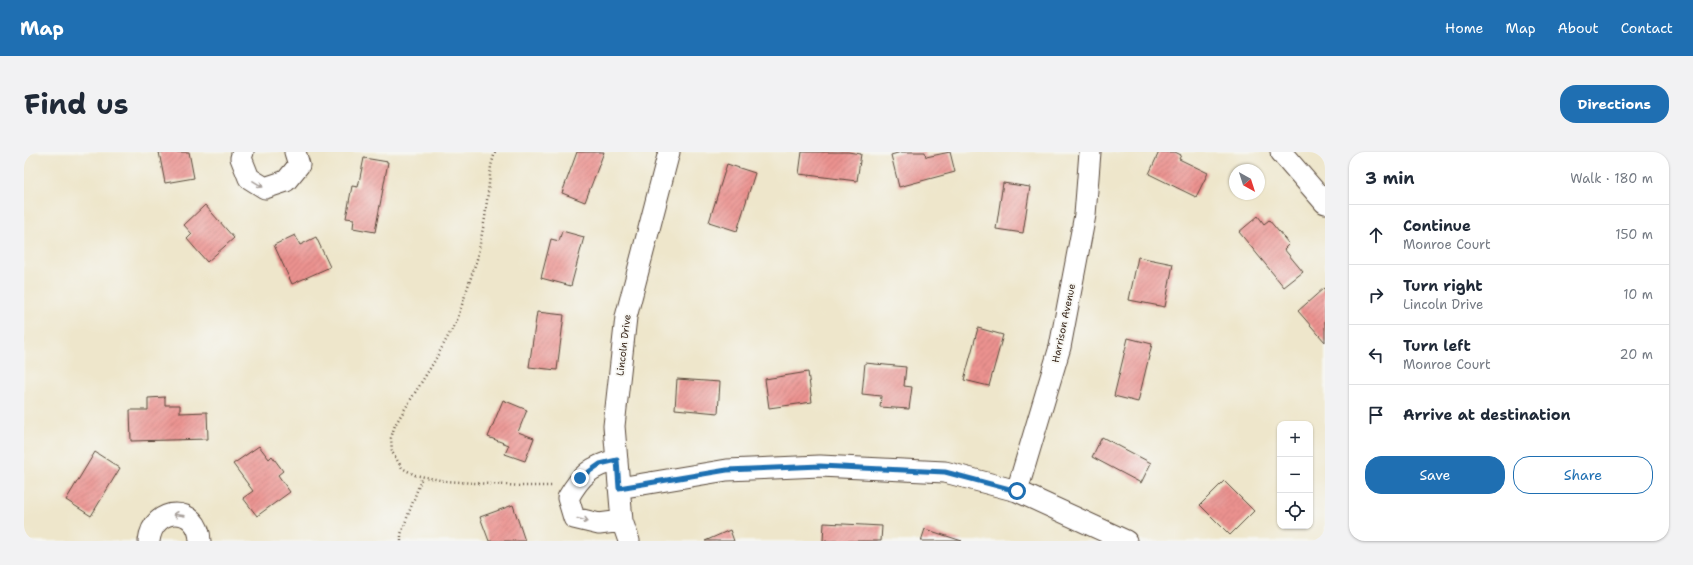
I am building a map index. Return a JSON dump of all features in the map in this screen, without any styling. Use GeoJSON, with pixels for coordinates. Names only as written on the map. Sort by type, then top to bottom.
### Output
{"type":"FeatureCollection","features":[{"type":"Feature","properties":{"kind":"street"},"geometry":{"type":"LineString","coordinates":[[243,152],[241,158],[249,178],[265,188],[286,181],[299,165],[295,152]]}},
{"type":"Feature","properties":{"kind":"street","name":"Lincoln Drive"},"geometry":{"type":"LineString","coordinates":[[630,541],[622,521],[614,426],[626,317],[669,152]]}},
{"type":"Feature","properties":{"kind":"street","name":"Harrison Avenue"},"geometry":{"type":"LineString","coordinates":[[1017,491],[1060,347],[1085,215],[1090,152]]}},
{"type":"Feature","properties":{"kind":"street"},"geometry":{"type":"LineString","coordinates":[[1281,152],[1325,203]]}},
{"type":"Feature","properties":{"kind":"street"},"geometry":{"type":"LineString","coordinates":[[617,460],[600,464],[580,478],[568,498],[574,518],[600,524],[622,521]]}},
{"type":"Feature","properties":{"kind":"street"},"geometry":{"type":"LineString","coordinates":[[619,488],[727,470],[820,466],[945,472],[1017,491],[1120,539]]}},
{"type":"Feature","properties":{"kind":"street"},"geometry":{"type":"LineString","coordinates":[[149,541],[150,532],[154,524],[160,518],[177,514],[185,516],[192,521],[197,527],[200,541]]}},
{"type":"Feature","properties":{"kind":"path"},"geometry":{"type":"LineString","coordinates":[[495,152],[491,166],[485,218],[477,259],[457,320],[434,362],[395,424],[391,438],[392,452],[402,468],[422,477],[445,481],[521,486],[574,486]]}},
{"type":"Feature","properties":{"kind":"path"},"geometry":{"type":"LineString","coordinates":[[401,541],[401,534],[422,477]]}},
{"type":"Feature","properties":{"kind":"building"},"geometry":{"type":"Polygon","coordinates":[[[159,152],[189,152],[194,178],[165,183],[159,152]]]}},
{"type":"Feature","properties":{"kind":"building"},"geometry":{"type":"Polygon","coordinates":[[[577,152],[604,152],[585,202],[562,193],[577,152]]]}},
{"type":"Feature","properties":{"kind":"building"},"geometry":{"type":"Polygon","coordinates":[[[802,152],[848,152],[861,154],[857,181],[799,174],[802,152]]]}},
{"type":"Feature","properties":{"kind":"building"},"geometry":{"type":"Polygon","coordinates":[[[901,152],[925,152],[926,157],[950,152],[955,172],[899,187],[891,155],[901,152]]]}},
{"type":"Feature","properties":{"kind":"building"},"geometry":{"type":"Polygon","coordinates":[[[1159,152],[1175,152],[1181,155],[1179,159],[1208,173],[1196,197],[1149,174],[1159,152]]]}},
{"type":"Feature","properties":{"kind":"building"},"geometry":{"type":"Polygon","coordinates":[[[364,158],[388,162],[375,232],[353,228],[354,219],[346,218],[352,186],[358,187],[364,158]]]}},
{"type":"Feature","properties":{"kind":"building"},"geometry":{"type":"Polygon","coordinates":[[[727,164],[755,173],[737,231],[709,222],[727,164]]]}},
{"type":"Feature","properties":{"kind":"building"},"geometry":{"type":"Polygon","coordinates":[[[1003,183],[1030,187],[1023,233],[996,229],[1003,183]]]}},
{"type":"Feature","properties":{"kind":"building"},"geometry":{"type":"Polygon","coordinates":[[[205,205],[234,238],[207,262],[187,239],[192,234],[184,225],[205,205]]]}},
{"type":"Feature","properties":{"kind":"building"},"geometry":{"type":"Polygon","coordinates":[[[1258,216],[1264,224],[1269,220],[1289,244],[1284,249],[1303,272],[1284,287],[1239,232],[1258,216]]]}},
{"type":"Feature","properties":{"kind":"building"},"geometry":{"type":"Polygon","coordinates":[[[562,231],[584,237],[571,286],[541,278],[551,239],[559,241],[562,231]]]}},
{"type":"Feature","properties":{"kind":"building"},"geometry":{"type":"Polygon","coordinates":[[[295,235],[300,245],[316,237],[330,267],[292,284],[274,245],[295,235]]]}},
{"type":"Feature","properties":{"kind":"building"},"geometry":{"type":"Polygon","coordinates":[[[1138,257],[1173,264],[1165,307],[1129,300],[1138,257]]]}},
{"type":"Feature","properties":{"kind":"building"},"geometry":{"type":"Polygon","coordinates":[[[1324,288],[1325,289],[1325,342],[1298,311],[1324,288]]]}},
{"type":"Feature","properties":{"kind":"building"},"geometry":{"type":"Polygon","coordinates":[[[537,312],[564,315],[557,370],[529,367],[537,312]]]}},
{"type":"Feature","properties":{"kind":"building"},"geometry":{"type":"Polygon","coordinates":[[[978,328],[1003,335],[989,386],[964,380],[978,328]]]}},
{"type":"Feature","properties":{"kind":"building"},"geometry":{"type":"Polygon","coordinates":[[[1128,338],[1152,344],[1138,402],[1114,396],[1128,338]]]}},
{"type":"Feature","properties":{"kind":"building"},"geometry":{"type":"Polygon","coordinates":[[[865,363],[906,367],[904,386],[912,387],[909,409],[880,407],[881,396],[862,394],[865,363]]]}},
{"type":"Feature","properties":{"kind":"building"},"geometry":{"type":"Polygon","coordinates":[[[808,372],[812,402],[769,408],[765,379],[808,372]]]}},
{"type":"Feature","properties":{"kind":"building"},"geometry":{"type":"Polygon","coordinates":[[[677,379],[720,382],[718,413],[675,409],[677,379]]]}},
{"type":"Feature","properties":{"kind":"building"},"geometry":{"type":"Polygon","coordinates":[[[165,397],[165,405],[180,405],[180,413],[207,412],[208,439],[131,441],[130,410],[148,410],[148,398],[165,397]]]}},
{"type":"Feature","properties":{"kind":"building"},"geometry":{"type":"Polygon","coordinates":[[[503,400],[527,410],[518,432],[534,438],[525,461],[505,454],[509,445],[488,437],[503,400]]]}},
{"type":"Feature","properties":{"kind":"building"},"geometry":{"type":"Polygon","coordinates":[[[1102,437],[1151,463],[1141,483],[1092,457],[1102,437]]]}},
{"type":"Feature","properties":{"kind":"building"},"geometry":{"type":"Polygon","coordinates":[[[259,446],[269,459],[272,456],[283,471],[278,475],[290,492],[257,516],[243,498],[253,491],[233,464],[259,446]]]}},
{"type":"Feature","properties":{"kind":"building"},"geometry":{"type":"Polygon","coordinates":[[[95,452],[120,468],[91,516],[66,500],[95,452]]]}},
{"type":"Feature","properties":{"kind":"building"},"geometry":{"type":"Polygon","coordinates":[[[1224,481],[1254,511],[1230,535],[1200,505],[1224,481]]]}},
{"type":"Feature","properties":{"kind":"building"},"geometry":{"type":"Polygon","coordinates":[[[513,505],[525,541],[489,541],[480,517],[513,505]]]}},
{"type":"Feature","properties":{"kind":"building"},"geometry":{"type":"Polygon","coordinates":[[[824,523],[882,526],[881,541],[823,541],[824,523]]]}},
{"type":"Feature","properties":{"kind":"building"},"geometry":{"type":"Polygon","coordinates":[[[925,529],[962,541],[921,541],[925,529]]]}},
{"type":"Feature","properties":{"kind":"building"},"geometry":{"type":"Polygon","coordinates":[[[730,530],[734,541],[705,541],[730,530]]]}},
{"type":"Feature","properties":{"kind":"route"},"geometry":{"type":"LineString","coordinates":[[580,478],[600,464],[617,460],[619,488],[727,470],[820,466],[945,472],[1017,491]]}}]}
